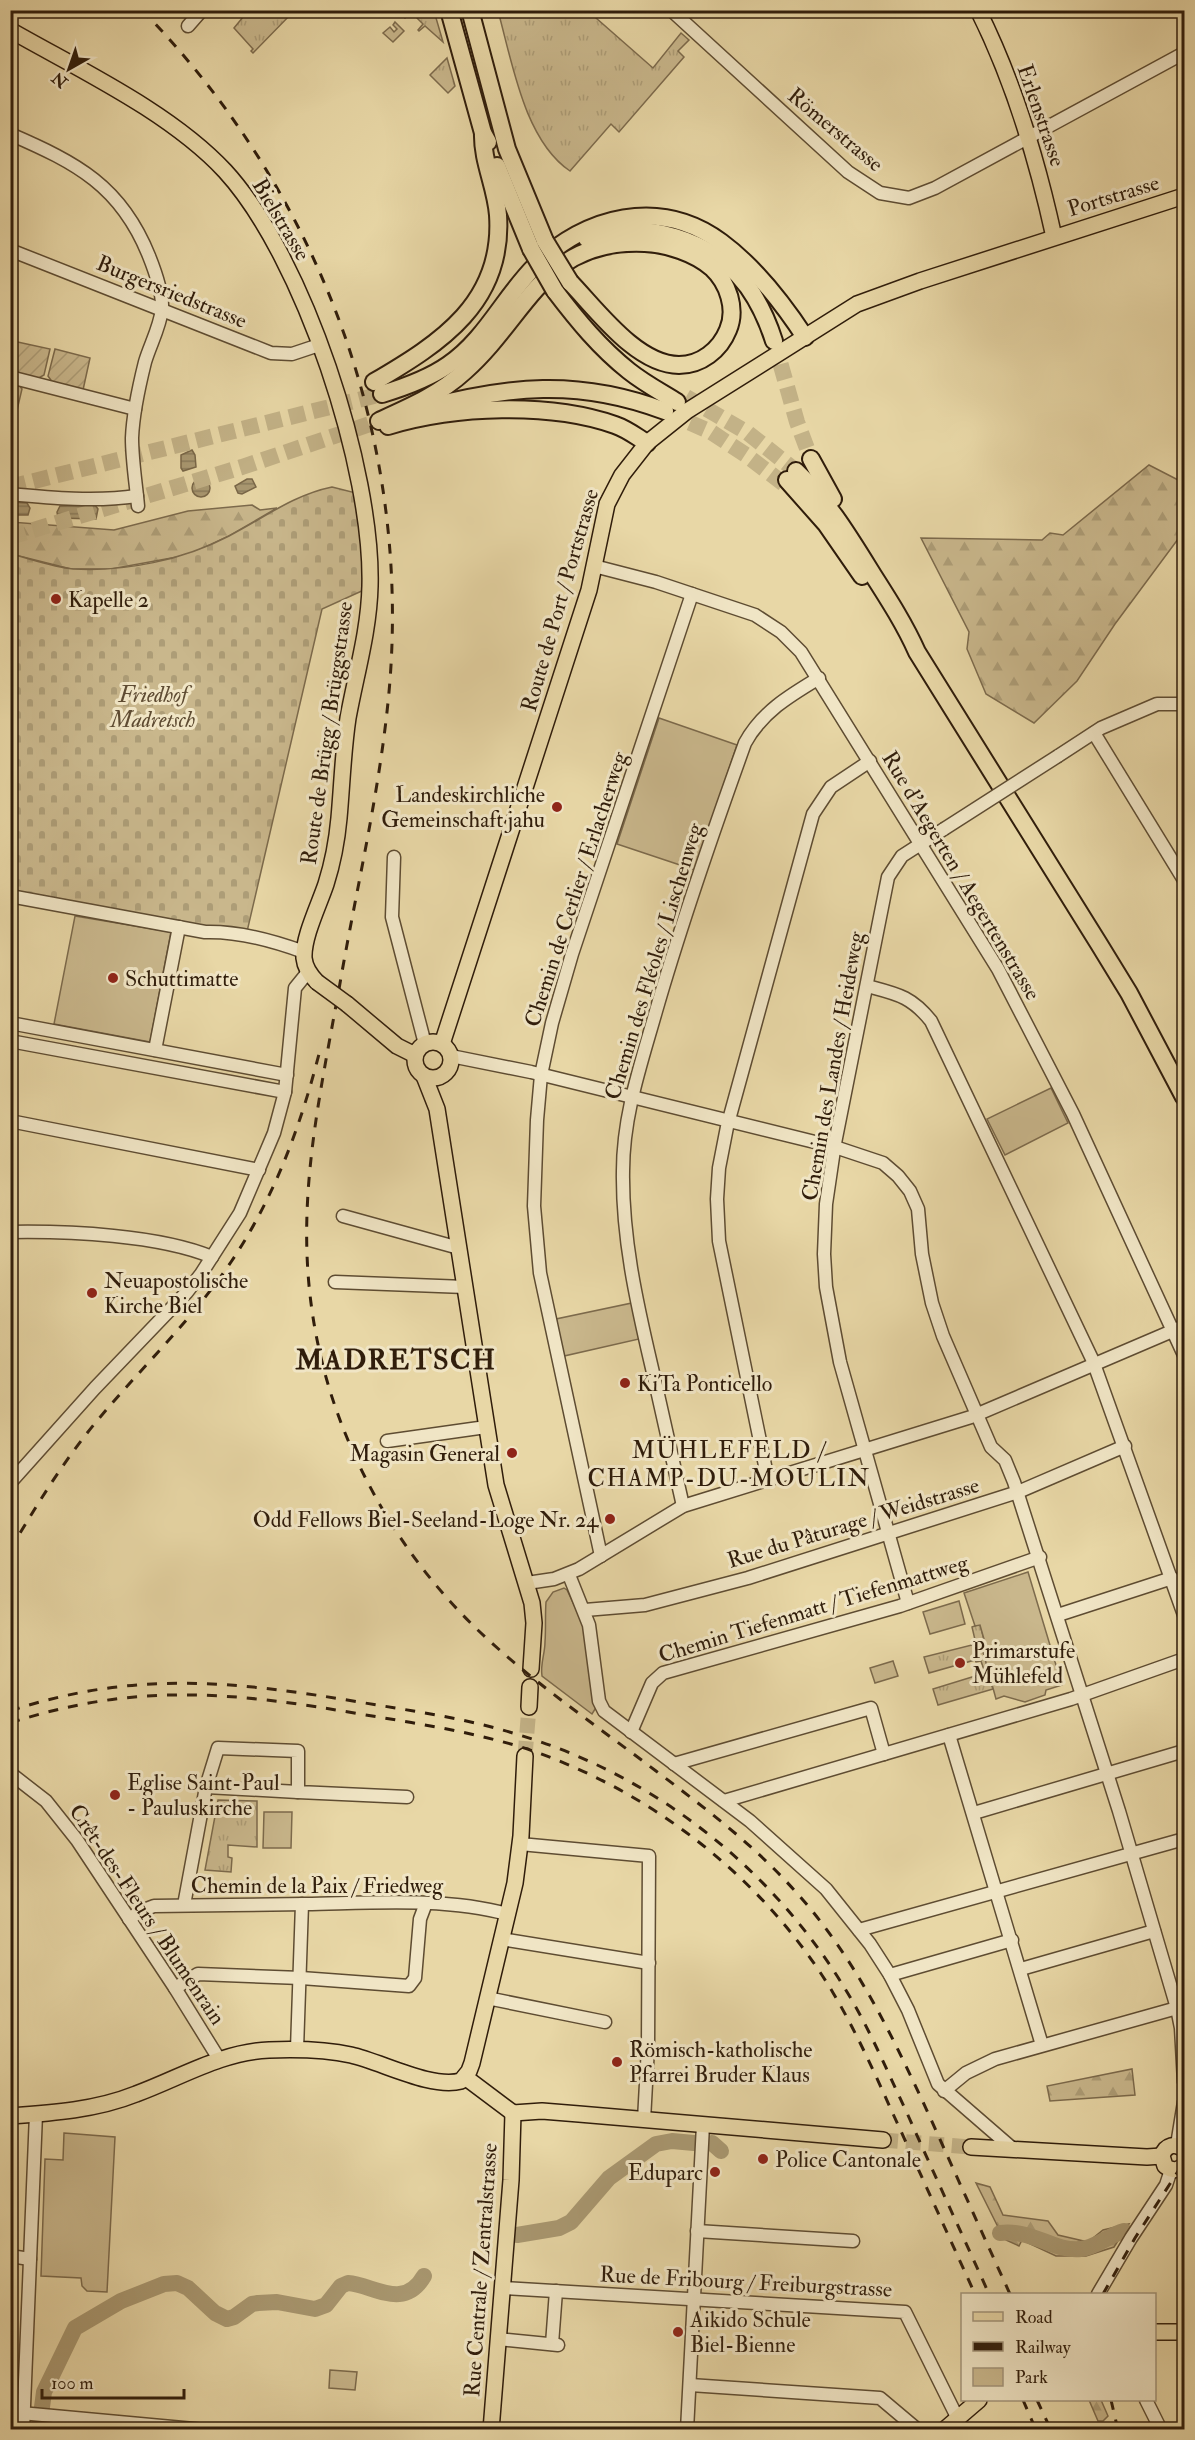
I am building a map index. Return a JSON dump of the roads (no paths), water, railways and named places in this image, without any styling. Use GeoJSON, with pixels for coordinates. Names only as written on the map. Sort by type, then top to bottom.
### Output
{"type":"FeatureCollection","features":[{"type":"Feature","properties":{"kind":"highway"},"geometry":{"type":"LineString","coordinates":[[380,424],[449,384],[480,357],[544,279],[581,254],[608,245],[649,243],[681,251],[706,263],[719,276],[727,290],[731,306],[729,328],[720,344],[703,359],[684,365],[662,363],[643,353],[626,339],[570,282],[540,249],[499,173],[490,144],[483,133],[449,10]]}},
{"type":"Feature","properties":{"kind":"highway"},"geometry":{"type":"LineString","coordinates":[[470,10],[507,150],[555,291],[591,336],[615,359],[676,403]]}},
{"type":"Feature","properties":{"kind":"highway"},"geometry":{"type":"LineString","coordinates":[[483,133],[482,146],[498,213],[498,239],[494,262],[486,283],[462,319],[444,337],[378,388],[434,374],[460,356],[531,271],[540,249],[610,220],[647,217],[678,222],[710,235],[741,258],[767,286],[805,337]]}},
{"type":"Feature","properties":{"kind":"highway"},"geometry":{"type":"LineString","coordinates":[[540,249],[616,232],[651,232],[682,240],[712,254],[743,281],[760,305],[774,341]]}},
{"type":"Feature","properties":{"kind":"highway"},"geometry":{"type":"LineString","coordinates":[[570,282],[606,332],[676,403]]}},
{"type":"Feature","properties":{"kind":"highway"},"geometry":{"type":"LineString","coordinates":[[380,424],[466,397],[535,388],[593,391],[676,403]]}},
{"type":"Feature","properties":{"kind":"highway"},"geometry":{"type":"LineString","coordinates":[[380,424],[447,412],[510,409],[598,420],[617,425],[643,448]]}},
{"type":"Feature","properties":{"kind":"highway"},"geometry":{"type":"LineString","coordinates":[[811,459],[846,520],[862,556]]}},
{"type":"Feature","properties":{"kind":"highway"},"geometry":{"type":"LineString","coordinates":[[917,652],[900,633],[810,504],[789,478],[831,508],[862,556],[906,628],[917,652],[1129,993],[1185,1097]]}},
{"type":"Feature","properties":{"kind":"main road","name":"Erlenstrasse"},"geometry":{"type":"LineString","coordinates":[[978,10],[1029,135],[1054,237]]}},
{"type":"Feature","properties":{"kind":"main road","name":"Bielstrasse"},"geometry":{"type":"LineString","coordinates":[[10,30],[127,97],[171,126],[213,159],[247,197],[264,224],[296,289],[319,345],[345,426],[363,503]]}},
{"type":"Feature","properties":{"kind":"main road","name":"Portstrasse"},"geometry":{"type":"LineString","coordinates":[[1054,237],[1185,196]]}},
{"type":"Feature","properties":{"kind":"main road","name":"Route de Port / Portstrasse"},"geometry":{"type":"LineString","coordinates":[[446,1050],[466,964],[589,590],[607,504],[622,476],[643,448],[687,411],[857,304],[1054,237]]}},
{"type":"Feature","properties":{"kind":"main road","name":"Route de Brügg / Brüggstrasse"},"geometry":{"type":"LineString","coordinates":[[312,977],[304,952],[327,881],[336,843],[345,739],[367,625],[370,572],[363,503]]}},
{"type":"Feature","properties":{"kind":"main road"},"geometry":{"type":"LineString","coordinates":[[312,977],[397,1046],[420,1049],[436,1042],[446,1050],[450,1066],[444,1074],[437,1109]]}},
{"type":"Feature","properties":{"kind":"main road"},"geometry":{"type":"LineString","coordinates":[[420,1049],[417,1070],[424,1076],[437,1109],[486,1427],[501,1504],[527,1583],[533,1611],[531,1669]]}},
{"type":"Feature","properties":{"kind":"main road"},"geometry":{"type":"LineString","coordinates":[[424,1076],[435,1078],[444,1074]]}},
{"type":"Feature","properties":{"kind":"main road"},"geometry":{"type":"LineString","coordinates":[[529,1707],[530,1687]]}},
{"type":"Feature","properties":{"kind":"main road"},"geometry":{"type":"LineString","coordinates":[[10,2116],[73,2110],[114,2101],[135,2095],[219,2059],[250,2051],[297,2049],[336,2052],[358,2056],[437,2082],[456,2082],[465,2077],[472,2063],[515,1883],[520,1844],[525,1756]]}},
{"type":"Feature","properties":{"kind":"main road"},"geometry":{"type":"LineString","coordinates":[[465,2077],[513,2113],[542,2111],[883,2140]]}},
{"type":"Feature","properties":{"kind":"main road","name":"Rue Centrale / Zentralstrasse"},"geometry":{"type":"LineString","coordinates":[[490,2430],[512,2180],[513,2113]]}},
{"type":"Feature","properties":{"kind":"main road"},"geometry":{"type":"LineString","coordinates":[[1178,2167],[1163,2163],[1162,2156],[1169,2146],[1181,2147]]}},
{"type":"Feature","properties":{"kind":"main road"},"geometry":{"type":"LineString","coordinates":[[971,2147],[1162,2156]]}},
{"type":"Feature","properties":{"kind":"main road"},"geometry":{"type":"LineString","coordinates":[[1156,2332],[1185,2332]]}},
{"type":"Feature","properties":{"kind":"main road"},"geometry":{"type":"LineString","coordinates":[[944,2430],[978,2401]]}},
{"type":"Feature","properties":{"kind":"street"},"geometry":{"type":"LineString","coordinates":[[188,26],[202,10]]}},
{"type":"Feature","properties":{"kind":"street","name":"Römerstrasse"},"geometry":{"type":"LineString","coordinates":[[671,10],[848,172],[880,193],[909,198],[935,188],[1029,135],[1185,53]]}},
{"type":"Feature","properties":{"kind":"street"},"geometry":{"type":"LineString","coordinates":[[10,134],[78,166],[114,197],[130,216],[142,237],[154,268],[162,310],[145,362],[135,409],[132,440],[137,501],[122,498],[61,498],[10,494]]}},
{"type":"Feature","properties":{"kind":"street","name":"Burgersriedstrasse"},"geometry":{"type":"LineString","coordinates":[[10,249],[271,353],[292,354],[319,345]]}},
{"type":"Feature","properties":{"kind":"street"},"geometry":{"type":"LineString","coordinates":[[10,377],[135,409]]}},
{"type":"Feature","properties":{"kind":"street","name":"Rue d'Aegerten / Aegertenstrasse"},"geometry":{"type":"LineString","coordinates":[[594,566],[617,570],[755,615],[770,624],[801,652],[992,959],[1073,1114],[1179,1328]]}},
{"type":"Feature","properties":{"kind":"street","name":"Chemin de Cerlier / Erlacherweg"},"geometry":{"type":"LineString","coordinates":[[601,1556],[552,1339],[539,1266],[534,1179],[541,1075],[552,1023],[572,954],[692,594]]}},
{"type":"Feature","properties":{"kind":"street","name":"Chemin des Fléoles / Lischenweg"},"geometry":{"type":"LineString","coordinates":[[683,1506],[636,1298],[624,1222],[624,1152],[632,1097],[664,986],[745,743],[773,707],[819,678]]}},
{"type":"Feature","properties":{"kind":"street","name":"Chemin des Landes / Heideweg"},"geometry":{"type":"LineString","coordinates":[[908,1604],[840,1362],[826,1287],[824,1254],[826,1204],[835,1148],[888,877],[896,862],[921,843],[1094,733],[1157,704],[1185,704]]}},
{"type":"Feature","properties":{"kind":"street"},"geometry":{"type":"LineString","coordinates":[[1094,733],[1185,880]]}},
{"type":"Feature","properties":{"kind":"street"},"geometry":{"type":"LineString","coordinates":[[768,1480],[719,1240],[717,1199],[722,1149],[813,814],[831,787],[870,761]]}},
{"type":"Feature","properties":{"kind":"street"},"geometry":{"type":"LineString","coordinates":[[394,857],[392,917],[420,1049]]}},
{"type":"Feature","properties":{"kind":"street"},"geometry":{"type":"LineString","coordinates":[[10,896],[179,927],[246,936],[304,952]]}},
{"type":"Feature","properties":{"kind":"street"},"geometry":{"type":"LineString","coordinates":[[155,1050],[179,927]]}},
{"type":"Feature","properties":{"kind":"street"},"geometry":{"type":"LineString","coordinates":[[10,1483],[95,1388],[177,1303],[201,1274],[240,1213],[274,1133],[285,1092],[295,988],[312,977]]}},
{"type":"Feature","properties":{"kind":"street"},"geometry":{"type":"LineString","coordinates":[[867,986],[904,996],[916,1003],[931,1021],[1063,1293],[1095,1366],[1185,1615]]}},
{"type":"Feature","properties":{"kind":"street"},"geometry":{"type":"LineString","coordinates":[[10,1023],[287,1075]]}},
{"type":"Feature","properties":{"kind":"street"},"geometry":{"type":"LineString","coordinates":[[10,1041],[285,1092]]}},
{"type":"Feature","properties":{"kind":"street"},"geometry":{"type":"LineString","coordinates":[[446,1050],[835,1148],[883,1164],[898,1176],[910,1191],[918,1209],[922,1254],[932,1302],[943,1336],[991,1447],[1005,1460],[1018,1492],[1132,1852],[1177,2008],[1181,2028],[1185,2082]]}},
{"type":"Feature","properties":{"kind":"street"},"geometry":{"type":"LineString","coordinates":[[10,1121],[259,1170]]}},
{"type":"Feature","properties":{"kind":"street"},"geometry":{"type":"LineString","coordinates":[[343,1216],[459,1248]]}},
{"type":"Feature","properties":{"kind":"street"},"geometry":{"type":"LineString","coordinates":[[10,1232],[113,1236],[183,1248],[212,1257]]}},
{"type":"Feature","properties":{"kind":"street"},"geometry":{"type":"LineString","coordinates":[[335,1282],[465,1287]]}},
{"type":"Feature","properties":{"kind":"street"},"geometry":{"type":"LineString","coordinates":[[527,1583],[569,1575],[683,1506],[977,1415],[1179,1328],[1185,1355]]}},
{"type":"Feature","properties":{"kind":"street"},"geometry":{"type":"LineString","coordinates":[[387,1441],[486,1427]]}},
{"type":"Feature","properties":{"kind":"street","name":"Rue du Pâturage / Weidstrasse"},"geometry":{"type":"LineString","coordinates":[[585,1610],[645,1605],[748,1578],[1018,1492],[1125,1446]]}},
{"type":"Feature","properties":{"kind":"street","name":"Chemin Tiefenmatt / Tiefenmattweg"},"geometry":{"type":"LineString","coordinates":[[631,1732],[651,1683],[663,1673],[908,1604],[1040,1557]]}},
{"type":"Feature","properties":{"kind":"street"},"geometry":{"type":"LineString","coordinates":[[569,1575],[585,1610],[593,1641],[600,1705],[606,1714],[766,1833],[833,1897],[860,1930],[890,1975],[911,2018],[933,2077],[944,2091],[1013,2148]]}},
{"type":"Feature","properties":{"kind":"street"},"geometry":{"type":"LineString","coordinates":[[1058,1615],[1172,1578]]}},
{"type":"Feature","properties":{"kind":"street"},"geometry":{"type":"LineString","coordinates":[[724,1801],[1082,1696],[1185,1659]]}},
{"type":"Feature","properties":{"kind":"street"},"geometry":{"type":"LineString","coordinates":[[674,1764],[871,1708],[884,1754]]}},
{"type":"Feature","properties":{"kind":"street"},"geometry":{"type":"LineString","coordinates":[[949,1735],[1042,2045]]}},
{"type":"Feature","properties":{"kind":"street"},"geometry":{"type":"LineString","coordinates":[[184,1905],[206,1787],[218,1748],[298,1751],[298,1792]]}},
{"type":"Feature","properties":{"kind":"street"},"geometry":{"type":"LineString","coordinates":[[974,1813],[1185,1751]]}},
{"type":"Feature","properties":{"kind":"street","name":"Crêt-des-Fleurs / Blumenrain"},"geometry":{"type":"LineString","coordinates":[[10,1773],[46,1801],[60,1818],[175,1988],[219,2059]]}},
{"type":"Feature","properties":{"kind":"street"},"geometry":{"type":"LineString","coordinates":[[206,1787],[407,1797]]}},
{"type":"Feature","properties":{"kind":"street"},"geometry":{"type":"LineString","coordinates":[[860,1930],[1185,1839]]}},
{"type":"Feature","properties":{"kind":"street"},"geometry":{"type":"LineString","coordinates":[[520,1844],[649,1856],[648,2047],[644,2120]]}},
{"type":"Feature","properties":{"kind":"street"},"geometry":{"type":"LineString","coordinates":[[413,1923],[417,1912],[426,1904]]}},
{"type":"Feature","properties":{"kind":"street"},"geometry":{"type":"LineString","coordinates":[[175,1988],[198,1974],[301,1977],[405,1986],[411,1984],[416,1972],[420,1919],[426,1904]]}},
{"type":"Feature","properties":{"kind":"street","name":"Chemin de la Paix / Friedweg"},"geometry":{"type":"LineString","coordinates":[[129,1919],[154,1906],[184,1905],[426,1904],[492,1910],[507,1914]]}},
{"type":"Feature","properties":{"kind":"street"},"geometry":{"type":"LineString","coordinates":[[297,2049],[302,1905]]}},
{"type":"Feature","properties":{"kind":"street"},"geometry":{"type":"LineString","coordinates":[[1021,1969],[1154,1931]]}},
{"type":"Feature","properties":{"kind":"street"},"geometry":{"type":"LineString","coordinates":[[501,1939],[649,1963]]}},
{"type":"Feature","properties":{"kind":"street"},"geometry":{"type":"LineString","coordinates":[[890,1975],[1012,1940]]}},
{"type":"Feature","properties":{"kind":"street"},"geometry":{"type":"LineString","coordinates":[[487,1998],[605,2022]]}},
{"type":"Feature","properties":{"kind":"street"},"geometry":{"type":"LineString","coordinates":[[944,2091],[961,2076],[983,2064],[1042,2045],[1177,2008]]}},
{"type":"Feature","properties":{"kind":"street"},"geometry":{"type":"LineString","coordinates":[[1181,2147],[1185,2102]]}},
{"type":"Feature","properties":{"kind":"street"},"geometry":{"type":"LineString","coordinates":[[22,2430],[29,2413],[30,2259],[36,2114]]}},
{"type":"Feature","properties":{"kind":"street"},"geometry":{"type":"LineString","coordinates":[[687,2430],[703,2125]]}},
{"type":"Feature","properties":{"kind":"street"},"geometry":{"type":"LineString","coordinates":[[1099,2293],[1142,2220],[1178,2167]]}},
{"type":"Feature","properties":{"kind":"street"},"geometry":{"type":"LineString","coordinates":[[698,2231],[853,2241]]}},
{"type":"Feature","properties":{"kind":"street"},"geometry":{"type":"LineString","coordinates":[[10,2256],[30,2259]]}},
{"type":"Feature","properties":{"kind":"street","name":"Rue de Fribourg / Freiburgstrasse"},"geometry":{"type":"LineString","coordinates":[[503,2288],[905,2312],[957,2417]]}},
{"type":"Feature","properties":{"kind":"street"},"geometry":{"type":"LineString","coordinates":[[498,2339],[555,2345],[556,2291]]}},
{"type":"Feature","properties":{"kind":"street"},"geometry":{"type":"LineString","coordinates":[[690,2385],[880,2398],[918,2430]]}},
{"type":"Feature","properties":{"kind":"street"},"geometry":{"type":"LineString","coordinates":[[1146,2401],[1161,2430]]}},
{"type":"Feature","properties":{"kind":"street"},"geometry":{"type":"LineString","coordinates":[[10,2412],[48,2414],[95,2424],[205,2430]]}},
{"type":"Feature","properties":{"kind":"waterway"},"geometry":{"type":"LineString","coordinates":[[517,2235],[559,2228],[571,2222],[609,2178],[656,2144],[672,2141],[694,2143]]}},
{"type":"Feature","properties":{"kind":"waterway"},"geometry":{"type":"LineString","coordinates":[[712,2143],[721,2151]]}},
{"type":"Feature","properties":{"kind":"waterway"},"geometry":{"type":"LineString","coordinates":[[1000,2233],[1023,2234],[1061,2247],[1081,2249],[1124,2231]]}},
{"type":"Feature","properties":{"kind":"waterway"},"geometry":{"type":"LineString","coordinates":[[39,2430],[44,2392],[75,2328],[121,2301],[164,2284],[177,2283],[188,2288],[215,2313],[227,2319],[234,2317],[252,2304],[258,2303],[277,2302],[315,2309],[326,2305],[341,2286],[348,2283],[398,2294],[407,2292],[416,2286],[424,2276]]}},
{"type":"Feature","properties":{"kind":"tunnel"},"geometry":{"type":"LineString","coordinates":[[774,341],[797,422],[811,459]]}},
{"type":"Feature","properties":{"kind":"tunnel"},"geometry":{"type":"LineString","coordinates":[[10,487],[382,394]]}},
{"type":"Feature","properties":{"kind":"tunnel"},"geometry":{"type":"LineString","coordinates":[[686,397],[748,433],[796,471]]}},
{"type":"Feature","properties":{"kind":"tunnel"},"geometry":{"type":"LineString","coordinates":[[668,413],[711,432],[784,484]]}},
{"type":"Feature","properties":{"kind":"tunnel"},"geometry":{"type":"LineString","coordinates":[[10,537],[242,467],[379,421]]}},
{"type":"Feature","properties":{"kind":"tunnel"},"geometry":{"type":"LineString","coordinates":[[525,1756],[529,1707]]}},
{"type":"Feature","properties":{"kind":"tunnel"},"geometry":{"type":"LineString","coordinates":[[883,2140],[971,2147]]}},
{"type":"Feature","properties":{"kind":"railway"},"geometry":{"type":"LineString","coordinates":[[142,10],[204,81],[258,157],[304,239],[340,324],[368,413],[385,504],[392,597],[389,692],[385,729],[374,803],[320,1092],[308,1189],[309,1287],[317,1338],[330,1391],[342,1425],[372,1491],[410,1552],[432,1580],[481,1633],[523,1670],[728,1828],[763,1858],[816,1916],[854,1970],[886,2026],[1010,2293]]}},
{"type":"Feature","properties":{"kind":"railway"},"geometry":{"type":"LineString","coordinates":[[10,1550],[50,1484],[84,1437],[200,1304],[246,1238],[284,1162],[319,1054]]}},
{"type":"Feature","properties":{"kind":"railway"},"geometry":{"type":"LineString","coordinates":[[10,1711],[55,1698],[99,1689],[142,1685],[184,1683],[226,1685],[313,1695],[438,1715],[516,1734],[566,1751],[614,1773],[660,1800],[703,1830],[744,1864],[781,1902],[814,1943],[844,1987],[877,2049],[989,2293]]}},
{"type":"Feature","properties":{"kind":"railway"},"geometry":{"type":"LineString","coordinates":[[10,1723],[100,1701],[143,1696],[227,1696],[314,1706],[421,1724],[521,1747],[613,1786],[657,1812],[737,1875],[804,1949],[832,1991],[880,2084],[975,2293]]}},
{"type":"Feature","properties":{"kind":"railway"},"geometry":{"type":"LineString","coordinates":[[1104,2293],[1135,2238],[1184,2162]]}},
{"type":"Feature","properties":{"kind":"railway"},"geometry":{"type":"LineString","coordinates":[[1023,2401],[1036,2430]]}},
{"type":"Feature","properties":{"kind":"railway"},"geometry":{"type":"LineString","coordinates":[[1037,2401],[1051,2430]]}},
{"type":"Feature","properties":{"kind":"railway"},"geometry":{"type":"LineString","coordinates":[[1111,2401],[1118,2430]]}},
{"type":"Feature","properties":{"kind":"place","name":"Kapelle 2"},"geometry":{"type":"Point","coordinates":[56,599]}},
{"type":"Feature","properties":{"kind":"place","name":"Landeskirchliche Gemeinschaft jahu"},"geometry":{"type":"Point","coordinates":[557,807]}},
{"type":"Feature","properties":{"kind":"place","name":"Schuttimatte"},"geometry":{"type":"Point","coordinates":[113,978]}},
{"type":"Feature","properties":{"kind":"place","name":"Neuapostolische Kirche Biel"},"geometry":{"type":"Point","coordinates":[92,1293]}},
{"type":"Feature","properties":{"kind":"place","name":"KiTa Ponticello"},"geometry":{"type":"Point","coordinates":[625,1383]}},
{"type":"Feature","properties":{"kind":"place","name":"Magasin General"},"geometry":{"type":"Point","coordinates":[512,1453]}},
{"type":"Feature","properties":{"kind":"place","name":"Odd Fellows Biel-Seeland-Loge Nr. 24"},"geometry":{"type":"Point","coordinates":[610,1519]}},
{"type":"Feature","properties":{"kind":"place","name":"Primarstufe Mühlefeld"},"geometry":{"type":"Point","coordinates":[960,1663]}},
{"type":"Feature","properties":{"kind":"place","name":"Eglise Saint-Paul - Pauluskirche"},"geometry":{"type":"Point","coordinates":[115,1795]}},
{"type":"Feature","properties":{"kind":"place","name":"Römisch-katholische Pfarrei Bruder Klaus"},"geometry":{"type":"Point","coordinates":[617,2062]}},
{"type":"Feature","properties":{"kind":"place","name":"Police Cantonale"},"geometry":{"type":"Point","coordinates":[763,2159]}},
{"type":"Feature","properties":{"kind":"place","name":"Eduparc"},"geometry":{"type":"Point","coordinates":[715,2172]}},
{"type":"Feature","properties":{"kind":"place","name":"Aikido Schule Biel-Bienne"},"geometry":{"type":"Point","coordinates":[678,2332]}},
{"type":"Feature","properties":{"kind":"district","name":"MADRETSCH"},"geometry":{"type":"Point","coordinates":[396,1359]}},
{"type":"Feature","properties":{"kind":"district","name":"MÜHLEFELD / CHAMP-DU-MOULIN"},"geometry":{"type":"Point","coordinates":[729,1464]}},
{"type":"Feature","properties":{"kind":"park label","name":"Friedhof Madretsch"},"geometry":{"type":"Point","coordinates":[153,706]}}]}
